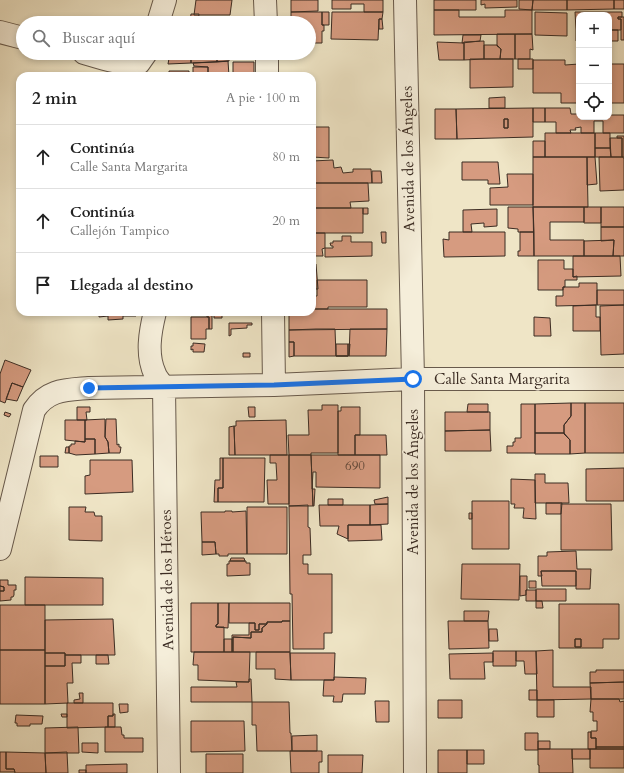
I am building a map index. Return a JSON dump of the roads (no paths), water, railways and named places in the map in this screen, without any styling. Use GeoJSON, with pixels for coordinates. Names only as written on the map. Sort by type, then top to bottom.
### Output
{"type":"FeatureCollection","features":[{"type":"Feature","properties":{"kind":"street"},"geometry":{"type":"LineString","coordinates":[[160,16],[165,0]]}},
{"type":"Feature","properties":{"kind":"street"},"geometry":{"type":"LineString","coordinates":[[266,0],[266,16]]}},
{"type":"Feature","properties":{"kind":"street","name":"Avenida de los Ángeles"},"geometry":{"type":"LineString","coordinates":[[405,0],[413,379],[415,773]]}},
{"type":"Feature","properties":{"kind":"street"},"geometry":{"type":"LineString","coordinates":[[0,32],[16,36]]}},
{"type":"Feature","properties":{"kind":"street"},"geometry":{"type":"LineString","coordinates":[[110,60],[132,63],[138,60]]}},
{"type":"Feature","properties":{"kind":"street"},"geometry":{"type":"LineString","coordinates":[[267,60],[267,72]]}},
{"type":"Feature","properties":{"kind":"street"},"geometry":{"type":"LineString","coordinates":[[154,316],[150,330],[150,354],[155,375],[164,387]]}},
{"type":"Feature","properties":{"kind":"street"},"geometry":{"type":"LineString","coordinates":[[272,316],[274,385]]}},
{"type":"Feature","properties":{"kind":"street","name":"Calle Santa Margarita"},"geometry":{"type":"LineString","coordinates":[[0,549],[34,410],[40,401],[51,394],[63,390],[89,388],[274,385],[413,379],[624,379]]}},
{"type":"Feature","properties":{"kind":"street","name":"Avenida de los Héroes"},"geometry":{"type":"LineString","coordinates":[[164,387],[169,773]]}}]}
